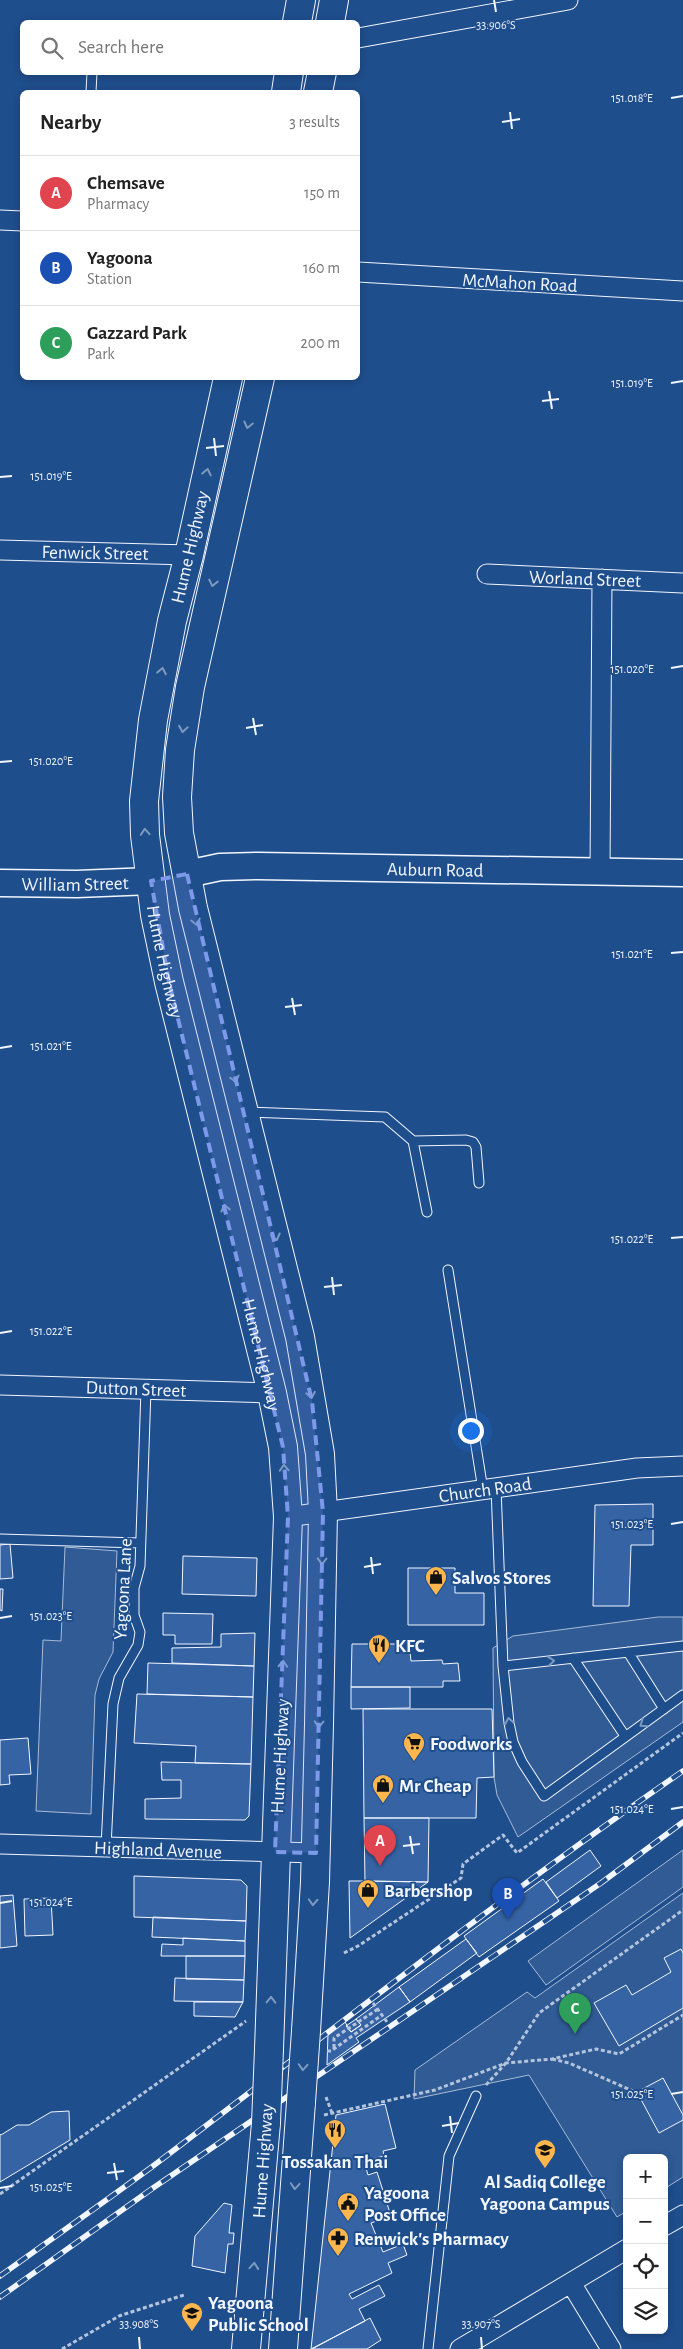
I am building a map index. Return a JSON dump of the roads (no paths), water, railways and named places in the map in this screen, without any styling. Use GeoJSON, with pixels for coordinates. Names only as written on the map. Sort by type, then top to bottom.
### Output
{"type":"FeatureCollection","features":[{"type":"Feature","properties":{"kind":"highway"},"geometry":{"type":"LineString","coordinates":[[297,20],[301,0]]}},
{"type":"Feature","properties":{"kind":"highway"},"geometry":{"type":"LineString","coordinates":[[330,20],[334,0]]}},
{"type":"Feature","properties":{"kind":"highway"},"geometry":{"type":"LineString","coordinates":[[286,90],[289,75]]}},
{"type":"Feature","properties":{"kind":"highway"},"geometry":{"type":"LineString","coordinates":[[318,90],[321,75]]}},
{"type":"Feature","properties":{"kind":"highway","name":"Hume Highway"},"geometry":{"type":"LineString","coordinates":[[228,380],[189,555],[170,630],[152,720],[144,801],[145,835],[155,915],[169,982],[272,1392],[283,1447],[288,1517],[275,1852],[270,2049],[266,2123],[246,2349]]}},
{"type":"Feature","properties":{"kind":"highway","name":"Hume Highway"},"geometry":{"type":"LineString","coordinates":[[260,380],[190,687],[180,750],[177,797],[179,833],[187,874],[218,1012],[300,1337],[320,1454],[323,1512],[316,1854],[306,2031],[313,2100],[283,2349]]}},
{"type":"Feature","properties":{"kind":"highway"},"geometry":{"type":"LineString","coordinates":[[151,881],[187,874]]}},
{"type":"Feature","properties":{"kind":"main road","name":"Auburn Road"},"geometry":{"type":"LineString","coordinates":[[187,874],[220,867],[258,866],[683,873]]}},
{"type":"Feature","properties":{"kind":"main road","name":"William Street"},"geometry":{"type":"LineString","coordinates":[[0,883],[78,884],[151,881]]}},
{"type":"Feature","properties":{"kind":"street"},"geometry":{"type":"LineString","coordinates":[[360,37],[474,8],[568,0]]}},
{"type":"Feature","properties":{"kind":"street"},"geometry":{"type":"LineString","coordinates":[[0,220],[20,221]]}},
{"type":"Feature","properties":{"kind":"street","name":"McMahon Road"},"geometry":{"type":"LineString","coordinates":[[360,272],[683,291]]}},
{"type":"Feature","properties":{"kind":"street","name":"Fenwick Street"},"geometry":{"type":"LineString","coordinates":[[0,550],[189,555]]}},
{"type":"Feature","properties":{"kind":"street","name":"Worland Street"},"geometry":{"type":"LineString","coordinates":[[487,574],[683,583]]}},
{"type":"Feature","properties":{"kind":"street"},"geometry":{"type":"LineString","coordinates":[[600,872],[602,579]]}},
{"type":"Feature","properties":{"kind":"street","name":"Dutton Street"},"geometry":{"type":"LineString","coordinates":[[0,1385],[272,1392]]}},
{"type":"Feature","properties":{"kind":"street","name":"Church Road"},"geometry":{"type":"LineString","coordinates":[[288,1517],[636,1468],[683,1466]]}},
{"type":"Feature","properties":{"kind":"street","name":"Highland Avenue"},"geometry":{"type":"LineString","coordinates":[[0,1844],[316,1854]]}},
{"type":"Feature","properties":{"kind":"street"},"geometry":{"type":"LineString","coordinates":[[668,2224],[683,2215]]}},
{"type":"Feature","properties":{"kind":"street"},"geometry":{"type":"LineString","coordinates":[[460,2349],[623,2251]]}},
{"type":"Feature","properties":{"kind":"street"},"geometry":{"type":"LineString","coordinates":[[572,2282],[611,2349]]}},
{"type":"Feature","properties":{"kind":"lane"},"geometry":{"type":"LineString","coordinates":[[91,90],[92,75]]}},
{"type":"Feature","properties":{"kind":"lane"},"geometry":{"type":"LineString","coordinates":[[244,1112],[385,1117],[413,1141],[427,1212]]}},
{"type":"Feature","properties":{"kind":"lane"},"geometry":{"type":"LineString","coordinates":[[413,1141],[466,1140],[473,1142],[476,1147],[479,1183]]}},
{"type":"Feature","properties":{"kind":"lane"},"geometry":{"type":"LineString","coordinates":[[448,1270],[490,1489],[505,1698],[513,1742],[522,1762],[544,1796],[683,1696]]}},
{"type":"Feature","properties":{"kind":"lane","name":"Yagoona Lane"},"geometry":{"type":"LineString","coordinates":[[106,1847],[113,1704],[119,1678],[138,1645],[140,1632],[134,1615],[134,1588],[140,1566],[146,1388]]}},
{"type":"Feature","properties":{"kind":"lane"},"geometry":{"type":"LineString","coordinates":[[0,1539],[140,1543]]}},
{"type":"Feature","properties":{"kind":"lane"},"geometry":{"type":"LineString","coordinates":[[503,1666],[683,1646]]}},
{"type":"Feature","properties":{"kind":"lane"},"geometry":{"type":"LineString","coordinates":[[628,1652],[664,1709]]}},
{"type":"Feature","properties":{"kind":"lane"},"geometry":{"type":"LineString","coordinates":[[573,1658],[625,1736]]}},
{"type":"Feature","properties":{"kind":"lane"},"geometry":{"type":"LineString","coordinates":[[428,2349],[449,2156],[476,2096]]}},
{"type":"Feature","properties":{"kind":"railway"},"geometry":{"type":"LineString","coordinates":[[0,2276],[149,2169],[480,1917],[683,1771]]}},
{"type":"Feature","properties":{"kind":"railway"},"geometry":{"type":"LineString","coordinates":[[0,2297],[153,2188],[601,1883],[683,1822]]}},
{"type":"Feature","properties":{"kind":"place","name":"Salvos Stores"},"geometry":{"type":"Point","coordinates":[436,1596]}},
{"type":"Feature","properties":{"kind":"place","name":"KFC"},"geometry":{"type":"Point","coordinates":[379,1664]}},
{"type":"Feature","properties":{"kind":"place","name":"Foodworks"},"geometry":{"type":"Point","coordinates":[414,1762]}},
{"type":"Feature","properties":{"kind":"place","name":"Mr Cheap"},"geometry":{"type":"Point","coordinates":[383,1804]}},
{"type":"Feature","properties":{"kind":"place","name":"Chemsave"},"geometry":{"type":"Point","coordinates":[380,1866]}},
{"type":"Feature","properties":{"kind":"place","name":"Barbershop"},"geometry":{"type":"Point","coordinates":[368,1909]}},
{"type":"Feature","properties":{"kind":"place","name":"Yagoona"},"geometry":{"type":"Point","coordinates":[508,1919]}},
{"type":"Feature","properties":{"kind":"place","name":"Gazzard Park"},"geometry":{"type":"Point","coordinates":[575,2034]}},
{"type":"Feature","properties":{"kind":"place","name":"Tossakan Thai"},"geometry":{"type":"Point","coordinates":[335,2149]}},
{"type":"Feature","properties":{"kind":"place","name":"Al Sadiq College Yagoona Campus"},"geometry":{"type":"Point","coordinates":[545,2169]}},
{"type":"Feature","properties":{"kind":"place","name":"Yagoona Post Office"},"geometry":{"type":"Point","coordinates":[348,2222]}},
{"type":"Feature","properties":{"kind":"place","name":"Renwick's Pharmacy"},"geometry":{"type":"Point","coordinates":[338,2257]}},
{"type":"Feature","properties":{"kind":"place","name":"Yagoona Public School"},"geometry":{"type":"Point","coordinates":[192,2332]}}]}
